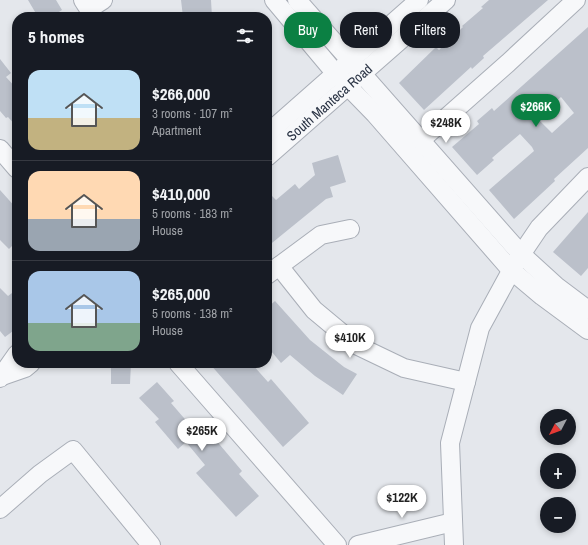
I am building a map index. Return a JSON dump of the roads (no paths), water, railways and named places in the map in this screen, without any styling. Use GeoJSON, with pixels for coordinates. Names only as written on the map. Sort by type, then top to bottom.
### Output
{"type":"FeatureCollection","features":[{"type":"Feature","properties":{"kind":"street"},"geometry":{"type":"LineString","coordinates":[[274,0],[341,80],[380,120],[511,270],[542,296],[588,330]]}},
{"type":"Feature","properties":{"kind":"street"},"geometry":{"type":"LineString","coordinates":[[296,0],[422,140],[521,254],[556,286],[588,310]]}},
{"type":"Feature","properties":{"kind":"street","name":"South Manteca Road"},"geometry":{"type":"LineString","coordinates":[[272,152],[419,0]]}},
{"type":"Feature","properties":{"kind":"street","name":"South Manteca Road"},"geometry":{"type":"LineString","coordinates":[[355,67],[446,0]]}},
{"type":"Feature","properties":{"kind":"street"},"geometry":{"type":"LineString","coordinates":[[422,140],[576,0]]}},
{"type":"Feature","properties":{"kind":"street","name":"South Manteca Road"},"geometry":{"type":"LineString","coordinates":[[272,130],[341,80]]}},
{"type":"Feature","properties":{"kind":"street"},"geometry":{"type":"LineString","coordinates":[[0,149],[12,163]]}},
{"type":"Feature","properties":{"kind":"street"},"geometry":{"type":"LineString","coordinates":[[454,545],[450,443],[480,328],[511,270],[539,228],[588,177]]}},
{"type":"Feature","properties":{"kind":"street"},"geometry":{"type":"LineString","coordinates":[[350,229],[321,235],[273,270],[314,310],[356,345],[404,368],[466,382]]}},
{"type":"Feature","properties":{"kind":"street"},"geometry":{"type":"LineString","coordinates":[[1,377],[12,361]]}},
{"type":"Feature","properties":{"kind":"street"},"geometry":{"type":"LineString","coordinates":[[1,377],[25,368]]}},
{"type":"Feature","properties":{"kind":"street"},"geometry":{"type":"LineString","coordinates":[[182,368],[337,545]]}},
{"type":"Feature","properties":{"kind":"street"},"geometry":{"type":"LineString","coordinates":[[0,509],[40,474],[73,450],[151,545]]}},
{"type":"Feature","properties":{"kind":"street"},"geometry":{"type":"LineString","coordinates":[[358,545],[453,522]]}}]}
